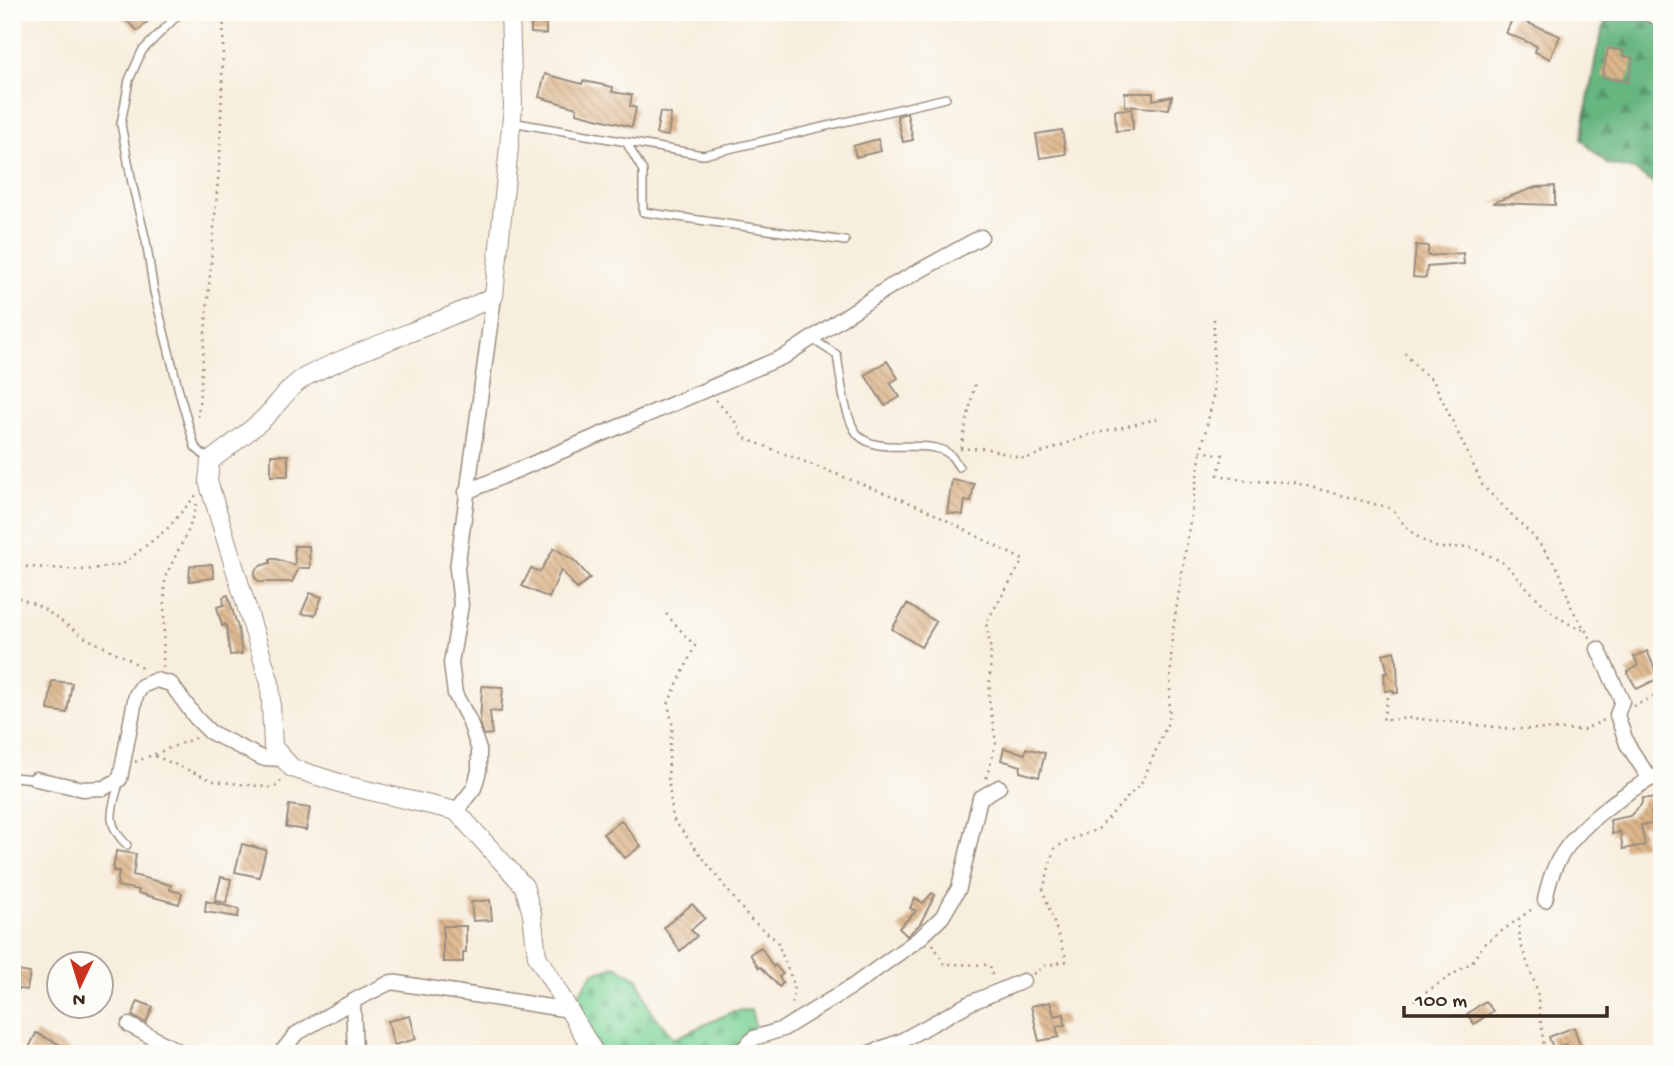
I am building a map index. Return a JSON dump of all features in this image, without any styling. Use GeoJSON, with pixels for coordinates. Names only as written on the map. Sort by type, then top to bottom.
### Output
{"type":"FeatureCollection","features":[{"type":"Feature","properties":{"kind":"street"},"geometry":{"type":"LineString","coordinates":[[456,811],[474,788],[479,771],[479,750],[469,720],[455,694],[451,663],[461,605],[457,569],[494,296],[513,107],[510,12]]}},
{"type":"Feature","properties":{"kind":"street"},"geometry":{"type":"LineString","coordinates":[[1643,12],[1662,19]]}},
{"type":"Feature","properties":{"kind":"street"},"geometry":{"type":"LineString","coordinates":[[466,492],[785,356],[888,288],[981,237]]}},
{"type":"Feature","properties":{"kind":"street"},"geometry":{"type":"LineString","coordinates":[[288,764],[273,747],[271,683],[208,481],[211,461],[262,421],[304,377],[390,340],[455,317],[494,296]]}},
{"type":"Feature","properties":{"kind":"street"},"geometry":{"type":"LineString","coordinates":[[1545,900],[1552,872],[1567,846],[1595,816],[1656,776],[1627,744],[1619,708],[1598,649]]}},
{"type":"Feature","properties":{"kind":"street"},"geometry":{"type":"LineString","coordinates":[[36,779],[83,789],[104,788],[121,772],[136,695],[142,685],[156,680],[171,684],[210,732],[262,758],[288,764],[349,786],[456,811],[524,886],[532,914],[537,956],[595,1054]]}},
{"type":"Feature","properties":{"kind":"street"},"geometry":{"type":"LineString","coordinates":[[743,1054],[754,1038],[783,1029],[853,986],[927,932],[942,917],[958,888],[980,798],[999,787]]}},
{"type":"Feature","properties":{"kind":"street"},"geometry":{"type":"LineString","coordinates":[[867,1054],[901,1041],[970,1003],[1023,981]]}},
{"type":"Feature","properties":{"kind":"street"},"geometry":{"type":"LineString","coordinates":[[281,1054],[296,1034],[391,982],[569,1010]]}},
{"type":"Feature","properties":{"kind":"street"},"geometry":{"type":"LineString","coordinates":[[353,1001],[355,1054]]}},
{"type":"Feature","properties":{"kind":"street"},"geometry":{"type":"LineString","coordinates":[[129,1025],[184,1054]]}},
{"type":"Feature","properties":{"kind":"lane"},"geometry":{"type":"LineString","coordinates":[[181,12],[142,51],[129,80],[121,124],[154,292],[181,399],[195,447],[211,461]]}},
{"type":"Feature","properties":{"kind":"lane"},"geometry":{"type":"LineString","coordinates":[[510,122],[703,155],[946,98]]}},
{"type":"Feature","properties":{"kind":"lane"},"geometry":{"type":"LineString","coordinates":[[626,142],[643,171],[643,212],[845,241]]}},
{"type":"Feature","properties":{"kind":"lane"},"geometry":{"type":"LineString","coordinates":[[812,338],[837,355],[854,431],[864,440],[889,446],[940,450],[948,453],[960,467]]}},
{"type":"Feature","properties":{"kind":"lane"},"geometry":{"type":"LineString","coordinates":[[121,772],[110,819],[116,834],[127,845]]}},
{"type":"Feature","properties":{"kind":"lane"},"geometry":{"type":"LineString","coordinates":[[12,777],[36,779]]}},
{"type":"Feature","properties":{"kind":"path"},"geometry":{"type":"LineString","coordinates":[[197,419],[220,156],[224,12]]}},
{"type":"Feature","properties":{"kind":"path"},"geometry":{"type":"LineString","coordinates":[[1023,981],[1044,966],[1067,961],[1043,890],[1054,849],[1098,829],[1142,782],[1169,720],[1172,636],[1202,451],[1213,400],[1214,319]]}},
{"type":"Feature","properties":{"kind":"path"},"geometry":{"type":"LineString","coordinates":[[1405,353],[1420,371],[1433,380],[1483,486],[1535,538],[1559,570],[1572,609],[1598,649]]}},
{"type":"Feature","properties":{"kind":"path"},"geometry":{"type":"LineString","coordinates":[[975,383],[960,449],[984,448],[1025,459],[1089,435],[1157,419]]}},
{"type":"Feature","properties":{"kind":"path"},"geometry":{"type":"LineString","coordinates":[[708,389],[736,423],[744,438],[923,508],[1023,560],[986,623],[991,650],[989,698],[996,743],[980,798]]}},
{"type":"Feature","properties":{"kind":"path"},"geometry":{"type":"LineString","coordinates":[[1202,451],[1223,455],[1218,475],[1248,481],[1292,482],[1393,509],[1400,522],[1438,548],[1472,547],[1503,562],[1539,599],[1573,627],[1584,630]]}},
{"type":"Feature","properties":{"kind":"path"},"geometry":{"type":"LineString","coordinates":[[12,566],[86,570],[123,564],[167,529],[200,490],[189,529],[165,578],[164,666],[156,680],[131,660],[83,637],[41,607],[12,595]]}},
{"type":"Feature","properties":{"kind":"path"},"geometry":{"type":"LineString","coordinates":[[666,614],[695,646],[668,704],[673,727],[668,777],[673,819],[749,918],[777,941],[794,985],[794,1002],[783,1029]]}},
{"type":"Feature","properties":{"kind":"path"},"geometry":{"type":"LineString","coordinates":[[1388,697],[1383,720],[1411,718],[1516,729],[1583,730],[1619,708],[1631,706],[1662,692]]}},
{"type":"Feature","properties":{"kind":"path"},"geometry":{"type":"LineString","coordinates":[[121,772],[210,732]]}},
{"type":"Feature","properties":{"kind":"path"},"geometry":{"type":"LineString","coordinates":[[155,756],[214,781],[274,789],[288,764]]}},
{"type":"Feature","properties":{"kind":"path"},"geometry":{"type":"LineString","coordinates":[[1414,1000],[1472,962],[1484,944],[1545,900]]}},
{"type":"Feature","properties":{"kind":"path"},"geometry":{"type":"LineString","coordinates":[[1519,919],[1520,942],[1537,990],[1544,1048],[1548,1054]]}},
{"type":"Feature","properties":{"kind":"path"},"geometry":{"type":"LineString","coordinates":[[927,932],[944,964],[990,965],[998,991]]}},
{"type":"Feature","properties":{"kind":"green space"},"geometry":{"type":"Polygon","coordinates":[[[1608,12],[1639,14],[1662,22],[1662,189],[1634,170],[1607,164],[1581,139],[1597,51],[1608,12]]]}},
{"type":"Feature","properties":{"kind":"green space"},"geometry":{"type":"Polygon","coordinates":[[[616,966],[638,979],[651,1010],[674,1039],[734,1011],[751,1010],[756,1031],[737,1054],[602,1054],[573,1003],[593,973],[616,966]]]}},
{"type":"Feature","properties":{"kind":"building"},"geometry":{"type":"Polygon","coordinates":[[[116,12],[157,12],[138,31],[116,12]]]}},
{"type":"Feature","properties":{"kind":"building"},"geometry":{"type":"Polygon","coordinates":[[[531,12],[546,12],[546,34],[531,33],[531,12]]]}},
{"type":"Feature","properties":{"kind":"building"},"geometry":{"type":"Polygon","coordinates":[[[1513,17],[1560,36],[1550,59],[1535,52],[1537,46],[1506,33],[1513,17]]]}},
{"type":"Feature","properties":{"kind":"building"},"geometry":{"type":"Polygon","coordinates":[[[1608,48],[1624,51],[1623,56],[1633,58],[1628,82],[1602,77],[1608,48]]]}},
{"type":"Feature","properties":{"kind":"building"},"geometry":{"type":"Polygon","coordinates":[[[545,74],[582,84],[583,81],[613,87],[612,92],[632,95],[630,106],[636,108],[632,127],[576,113],[577,108],[539,97],[545,74]]]}},
{"type":"Feature","properties":{"kind":"building"},"geometry":{"type":"Polygon","coordinates":[[[1125,93],[1153,93],[1153,100],[1172,96],[1169,109],[1125,106],[1125,93]]]}},
{"type":"Feature","properties":{"kind":"building"},"geometry":{"type":"Polygon","coordinates":[[[1132,109],[1133,130],[1116,131],[1115,110],[1132,109]]]}},
{"type":"Feature","properties":{"kind":"building"},"geometry":{"type":"Polygon","coordinates":[[[660,112],[671,114],[668,136],[656,134],[660,112]]]}},
{"type":"Feature","properties":{"kind":"building"},"geometry":{"type":"Polygon","coordinates":[[[907,113],[913,140],[903,142],[897,116],[907,113]]]}},
{"type":"Feature","properties":{"kind":"building"},"geometry":{"type":"Polygon","coordinates":[[[1062,130],[1066,154],[1040,158],[1036,134],[1062,130]]]}},
{"type":"Feature","properties":{"kind":"building"},"geometry":{"type":"Polygon","coordinates":[[[878,139],[881,151],[856,157],[853,146],[878,139]]]}},
{"type":"Feature","properties":{"kind":"building"},"geometry":{"type":"Polygon","coordinates":[[[1555,186],[1555,205],[1492,203],[1536,187],[1555,186]]]}},
{"type":"Feature","properties":{"kind":"building"},"geometry":{"type":"Polygon","coordinates":[[[1416,245],[1428,246],[1428,256],[1463,253],[1464,264],[1427,267],[1426,278],[1413,277],[1416,245]]]}},
{"type":"Feature","properties":{"kind":"building"},"geometry":{"type":"Polygon","coordinates":[[[887,361],[898,378],[890,383],[900,397],[885,406],[865,375],[887,361]]]}},
{"type":"Feature","properties":{"kind":"building"},"geometry":{"type":"Polygon","coordinates":[[[271,455],[288,455],[288,476],[271,476],[271,455]]]}},
{"type":"Feature","properties":{"kind":"building"},"geometry":{"type":"Polygon","coordinates":[[[952,480],[974,484],[971,502],[965,501],[963,515],[947,513],[952,480]]]}},
{"type":"Feature","properties":{"kind":"building"},"geometry":{"type":"Polygon","coordinates":[[[294,546],[309,546],[310,568],[299,568],[292,582],[260,582],[255,578],[255,571],[270,563],[270,559],[295,565],[294,546]]]}},
{"type":"Feature","properties":{"kind":"building"},"geometry":{"type":"Polygon","coordinates":[[[554,548],[575,561],[590,578],[577,589],[561,570],[549,598],[522,586],[531,568],[540,572],[554,548]]]}},
{"type":"Feature","properties":{"kind":"building"},"geometry":{"type":"Polygon","coordinates":[[[212,564],[214,578],[189,581],[190,566],[212,564]]]}},
{"type":"Feature","properties":{"kind":"building"},"geometry":{"type":"Polygon","coordinates":[[[310,593],[322,597],[315,615],[301,614],[310,593]]]}},
{"type":"Feature","properties":{"kind":"building"},"geometry":{"type":"Polygon","coordinates":[[[228,595],[238,628],[242,654],[230,655],[226,624],[222,626],[217,607],[224,605],[223,597],[228,595]]]}},
{"type":"Feature","properties":{"kind":"building"},"geometry":{"type":"Polygon","coordinates":[[[907,604],[936,622],[921,647],[892,629],[907,604]]]}},
{"type":"Feature","properties":{"kind":"building"},"geometry":{"type":"Polygon","coordinates":[[[1394,651],[1398,693],[1393,690],[1385,691],[1384,673],[1388,673],[1383,654],[1394,651]]]}},
{"type":"Feature","properties":{"kind":"building"},"geometry":{"type":"Polygon","coordinates":[[[1647,651],[1659,678],[1637,689],[1627,672],[1638,665],[1634,657],[1647,651]]]}},
{"type":"Feature","properties":{"kind":"building"},"geometry":{"type":"Polygon","coordinates":[[[52,681],[72,683],[67,713],[48,710],[52,681]]]}},
{"type":"Feature","properties":{"kind":"building"},"geometry":{"type":"Polygon","coordinates":[[[482,686],[503,687],[501,712],[490,711],[492,734],[484,735],[480,723],[482,686]]]}},
{"type":"Feature","properties":{"kind":"building"},"geometry":{"type":"Polygon","coordinates":[[[1004,748],[1025,754],[1026,748],[1045,753],[1039,777],[1020,772],[1021,766],[1001,760],[1004,748]]]}},
{"type":"Feature","properties":{"kind":"building"},"geometry":{"type":"Polygon","coordinates":[[[1643,798],[1662,798],[1662,812],[1651,812],[1653,824],[1641,825],[1645,845],[1623,849],[1620,832],[1612,834],[1610,820],[1630,816],[1641,805],[1643,798]]]}},
{"type":"Feature","properties":{"kind":"building"},"geometry":{"type":"Polygon","coordinates":[[[289,805],[310,808],[306,830],[286,827],[289,805]]]}},
{"type":"Feature","properties":{"kind":"building"},"geometry":{"type":"Polygon","coordinates":[[[621,820],[641,846],[625,858],[603,834],[621,820]]]}},
{"type":"Feature","properties":{"kind":"building"},"geometry":{"type":"Polygon","coordinates":[[[242,844],[266,850],[259,877],[235,872],[242,844]]]}},
{"type":"Feature","properties":{"kind":"building"},"geometry":{"type":"Polygon","coordinates":[[[116,851],[136,854],[133,875],[171,885],[170,890],[182,893],[179,904],[138,893],[139,890],[117,886],[119,871],[113,871],[116,851]]]}},
{"type":"Feature","properties":{"kind":"building"},"geometry":{"type":"Polygon","coordinates":[[[221,877],[231,879],[226,903],[215,901],[221,877]]]}},
{"type":"Feature","properties":{"kind":"building"},"geometry":{"type":"Polygon","coordinates":[[[932,893],[935,895],[920,924],[907,936],[899,928],[916,911],[910,908],[915,898],[923,903],[932,893]]]}},
{"type":"Feature","properties":{"kind":"building"},"geometry":{"type":"Polygon","coordinates":[[[490,900],[492,920],[473,921],[471,902],[490,900]]]}},
{"type":"Feature","properties":{"kind":"building"},"geometry":{"type":"Polygon","coordinates":[[[206,901],[239,909],[238,917],[205,912],[206,901]]]}},
{"type":"Feature","properties":{"kind":"building"},"geometry":{"type":"Polygon","coordinates":[[[692,904],[705,918],[691,930],[697,936],[680,951],[664,927],[692,904]]]}},
{"type":"Feature","properties":{"kind":"building"},"geometry":{"type":"Polygon","coordinates":[[[443,926],[466,926],[466,952],[463,952],[463,962],[443,962],[443,926]]]}},
{"type":"Feature","properties":{"kind":"building"},"geometry":{"type":"Polygon","coordinates":[[[761,947],[773,967],[775,965],[783,974],[779,977],[783,983],[779,987],[761,967],[759,968],[750,954],[761,947]]]}},
{"type":"Feature","properties":{"kind":"building"},"geometry":{"type":"Polygon","coordinates":[[[12,970],[30,973],[27,990],[12,988],[12,970]]]}},
{"type":"Feature","properties":{"kind":"building"},"geometry":{"type":"Polygon","coordinates":[[[138,1001],[153,1007],[146,1023],[132,1016],[138,1001]]]}},
{"type":"Feature","properties":{"kind":"building"},"geometry":{"type":"Polygon","coordinates":[[[1485,1001],[1493,1011],[1474,1024],[1467,1014],[1485,1001]]]}},
{"type":"Feature","properties":{"kind":"building"},"geometry":{"type":"Polygon","coordinates":[[[1050,1002],[1054,1016],[1064,1014],[1065,1025],[1056,1026],[1059,1037],[1039,1041],[1031,1006],[1050,1002]]]}},
{"type":"Feature","properties":{"kind":"building"},"geometry":{"type":"Polygon","coordinates":[[[410,1016],[416,1039],[394,1045],[388,1021],[410,1016]]]}},
{"type":"Feature","properties":{"kind":"building"},"geometry":{"type":"Polygon","coordinates":[[[1574,1027],[1582,1051],[1569,1054],[1567,1044],[1553,1048],[1549,1037],[1574,1027]]]}},
{"type":"Feature","properties":{"kind":"building"},"geometry":{"type":"Polygon","coordinates":[[[36,1033],[79,1054],[36,1054],[28,1050],[36,1033]]]}}]}
